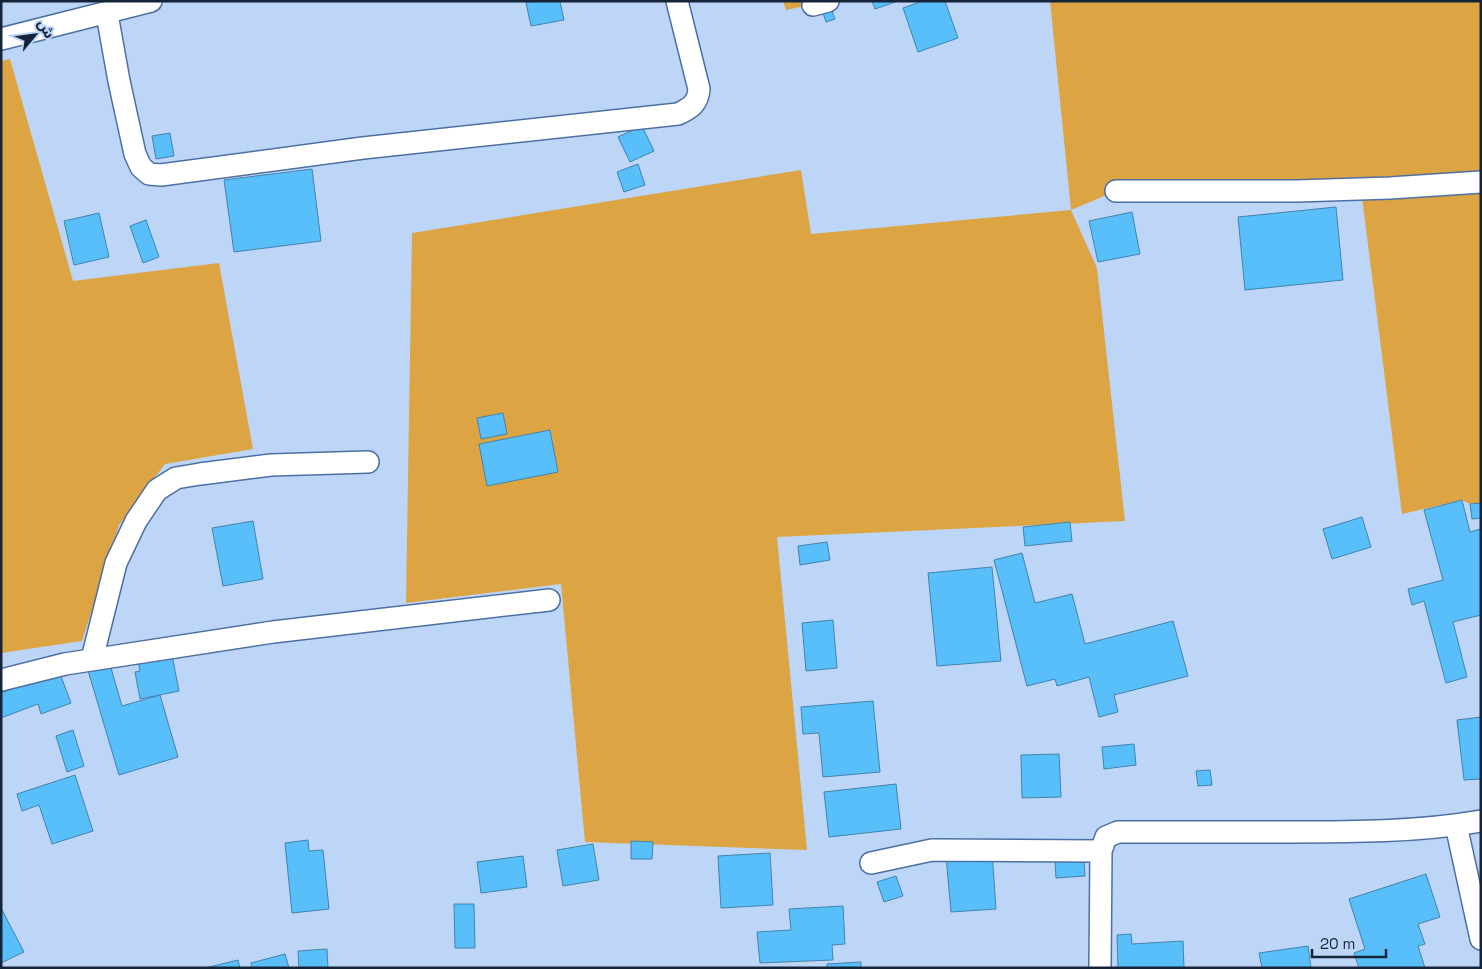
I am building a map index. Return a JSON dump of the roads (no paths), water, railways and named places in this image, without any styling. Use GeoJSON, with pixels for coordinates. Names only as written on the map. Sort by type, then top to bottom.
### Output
{"type":"FeatureCollection","features":[{"type":"Feature","properties":{"kind":"street"},"geometry":{"type":"LineString","coordinates":[[1,39],[107,14],[151,1]]}},
{"type":"Feature","properties":{"kind":"street"},"geometry":{"type":"LineString","coordinates":[[107,14],[135,154],[141,167],[150,174],[161,175],[363,148],[678,114],[690,109],[698,100],[699,89],[677,1]]}},
{"type":"Feature","properties":{"kind":"street"},"geometry":{"type":"LineString","coordinates":[[1116,191],[1297,191],[1390,188],[1481,182]]}},
{"type":"Feature","properties":{"kind":"street"},"geometry":{"type":"LineString","coordinates":[[92,659],[116,563],[136,521],[157,490],[176,478],[200,474],[271,465],[368,462]]}},
{"type":"Feature","properties":{"kind":"street"},"geometry":{"type":"LineString","coordinates":[[1,680],[92,659],[273,632],[549,600]]}},
{"type":"Feature","properties":{"kind":"street"},"geometry":{"type":"LineString","coordinates":[[1100,968],[1101,851],[1106,837],[1118,832],[1404,831],[1481,821]]}},
{"type":"Feature","properties":{"kind":"street"},"geometry":{"type":"LineString","coordinates":[[1456,825],[1481,939]]}},
{"type":"Feature","properties":{"kind":"street"},"geometry":{"type":"LineString","coordinates":[[871,863],[932,850],[1101,851]]}}]}
